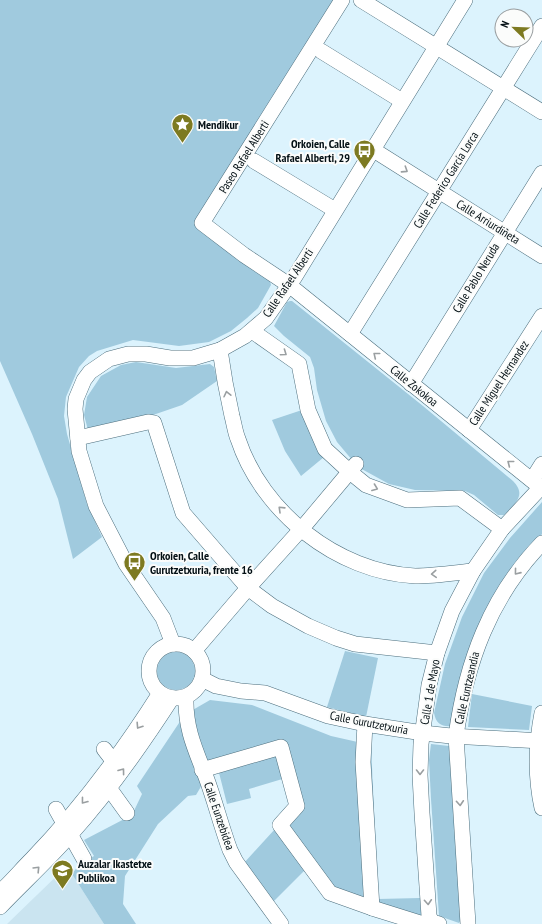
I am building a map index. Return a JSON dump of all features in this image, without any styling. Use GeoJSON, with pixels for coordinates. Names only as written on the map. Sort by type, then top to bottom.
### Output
{"type":"FeatureCollection","features":[{"type":"Feature","properties":{"kind":"street","name":"Paseo Rafael Alberti"},"geometry":{"type":"LineString","coordinates":[[289,284],[244,255],[202,223],[342,0]]}},
{"type":"Feature","properties":{"kind":"street"},"geometry":{"type":"LineString","coordinates":[[361,0],[542,112]]}},
{"type":"Feature","properties":{"kind":"street","name":"Calle Rafael Alberti"},"geometry":{"type":"LineString","coordinates":[[78,438],[75,408],[76,399],[84,380],[90,372],[99,365],[109,359],[128,354],[146,354],[170,358],[193,358],[220,350],[252,331],[266,318],[289,284],[465,0]]}},
{"type":"Feature","properties":{"kind":"street","name":"Calle Federico García Lorca"},"geometry":{"type":"LineString","coordinates":[[350,334],[440,192],[542,26]]}},
{"type":"Feature","properties":{"kind":"street"},"geometry":{"type":"LineString","coordinates":[[321,51],[402,101]]}},
{"type":"Feature","properties":{"kind":"street","name":"Calle Arriurdiñeta"},"geometry":{"type":"LineString","coordinates":[[372,149],[542,256]]}},
{"type":"Feature","properties":{"kind":"street"},"geometry":{"type":"LineString","coordinates":[[254,161],[335,210]]}},
{"type":"Feature","properties":{"kind":"street","name":"Calle Pablo Neruda"},"geometry":{"type":"LineString","coordinates":[[411,384],[542,173]]}},
{"type":"Feature","properties":{"kind":"street","name":"Calle Zokokoa"},"geometry":{"type":"LineString","coordinates":[[289,284],[538,485]]}},
{"type":"Feature","properties":{"kind":"street","name":"Calle Miguel Hernandez"},"geometry":{"type":"LineString","coordinates":[[469,430],[542,316]]}},
{"type":"Feature","properties":{"kind":"street"},"geometry":{"type":"LineString","coordinates":[[252,331],[299,364],[308,410],[325,449],[353,468],[366,485],[407,500],[460,498],[502,529]]}},
{"type":"Feature","properties":{"kind":"street"},"geometry":{"type":"LineString","coordinates":[[220,350],[224,381],[237,439],[247,461],[259,483],[272,501],[302,529],[333,552],[353,561],[392,573],[416,576],[473,571]]}},
{"type":"Feature","properties":{"kind":"street"},"geometry":{"type":"LineString","coordinates":[[173,644],[163,618],[126,564],[96,506],[79,450],[78,438],[148,422],[154,423],[183,513],[248,588],[278,609],[308,626],[336,638],[355,644],[437,653]]}},
{"type":"Feature","properties":{"kind":"street","name":"Calle 1 de Mayo"},"geometry":{"type":"LineString","coordinates":[[431,923],[429,916],[420,775],[421,744],[429,685],[437,653],[452,611],[473,571],[502,529],[538,485],[542,464]]}},
{"type":"Feature","properties":{"kind":"street"},"geometry":{"type":"LineString","coordinates":[[194,651],[248,588],[302,529],[353,468]]}},
{"type":"Feature","properties":{"kind":"street","name":"Calle Euntzeandia"},"geometry":{"type":"LineString","coordinates":[[468,924],[456,736],[460,710],[467,677],[478,642],[494,609],[509,582],[542,543]]}},
{"type":"Feature","properties":{"kind":"street"},"geometry":{"type":"LineString","coordinates":[[173,644],[188,646],[194,651],[199,657],[203,671],[199,686],[193,692],[173,696],[154,688],[150,680],[149,672],[150,664],[158,650],[173,644]]}},
{"type":"Feature","properties":{"kind":"street","name":"Calle Gurutzetxuria"},"geometry":{"type":"LineString","coordinates":[[202,679],[216,686],[241,691],[265,693],[328,716],[366,724],[423,733],[540,741]]}},
{"type":"Feature","properties":{"kind":"street"},"geometry":{"type":"LineString","coordinates":[[0,907],[68,829],[114,762],[173,696]]}},
{"type":"Feature","properties":{"kind":"street"},"geometry":{"type":"LineString","coordinates":[[0,892],[68,829],[109,788],[140,746],[173,696]]}},
{"type":"Feature","properties":{"kind":"street","name":"Calle Eunzebidea"},"geometry":{"type":"LineString","coordinates":[[173,696],[185,714],[190,735],[202,770],[228,844],[236,862],[281,924]]}},
{"type":"Feature","properties":{"kind":"street"},"geometry":{"type":"LineString","coordinates":[[542,713],[537,764],[538,790],[542,808]]}},
{"type":"Feature","properties":{"kind":"street"},"geometry":{"type":"LineString","coordinates":[[366,724],[363,762],[372,908]]}},
{"type":"Feature","properties":{"kind":"street"},"geometry":{"type":"LineString","coordinates":[[202,770],[281,747],[297,806],[280,825],[330,893],[372,908],[431,923]]}},
{"type":"Feature","properties":{"kind":"street"},"geometry":{"type":"LineString","coordinates":[[104,749],[114,762]]}},
{"type":"Feature","properties":{"kind":"street"},"geometry":{"type":"LineString","coordinates":[[109,788],[127,813]]}},
{"type":"Feature","properties":{"kind":"street"},"geometry":{"type":"LineString","coordinates":[[56,809],[84,859]]}},
{"type":"Feature","properties":{"kind":"shaded area"},"geometry":{"type":"Polygon","coordinates":[[[0,0],[337,0],[197,222],[270,281],[271,285],[258,308],[231,331],[209,342],[179,346],[133,340],[97,351],[89,356],[79,367],[66,397],[64,416],[67,434],[87,504],[102,537],[73,559],[58,499],[32,434],[0,361],[0,0]]]}},
{"type":"Feature","properties":{"kind":"shaded area"},"geometry":{"type":"Polygon","coordinates":[[[292,301],[423,406],[513,481],[517,486],[519,495],[512,507],[504,515],[498,515],[474,495],[465,491],[415,490],[389,484],[358,467],[337,442],[326,421],[317,390],[314,368],[310,357],[274,326],[287,302],[292,301]]]}},
{"type":"Feature","properties":{"kind":"shaded area"},"geometry":{"type":"Polygon","coordinates":[[[136,362],[176,368],[210,364],[214,367],[217,381],[182,405],[153,415],[88,430],[84,415],[87,397],[101,376],[121,365],[136,362]]]}},
{"type":"Feature","properties":{"kind":"shaded area"},"geometry":{"type":"Polygon","coordinates":[[[302,410],[310,434],[324,457],[301,476],[285,451],[272,420],[302,410]]]}},
{"type":"Feature","properties":{"kind":"shaded area"},"geometry":{"type":"Polygon","coordinates":[[[542,502],[542,534],[520,560],[452,726],[442,725],[436,720],[434,713],[445,664],[462,617],[484,573],[510,538],[542,502]]]}},
{"type":"Feature","properties":{"kind":"shaded area"},"geometry":{"type":"Polygon","coordinates":[[[345,651],[378,658],[366,717],[327,707],[345,651]]]}},
{"type":"Feature","properties":{"kind":"shaded area"},"geometry":{"type":"Polygon","coordinates":[[[176,652],[189,658],[195,671],[189,684],[176,690],[163,684],[157,671],[163,658],[176,652]]]}},
{"type":"Feature","properties":{"kind":"shaded area"},"geometry":{"type":"Polygon","coordinates":[[[472,694],[532,706],[529,730],[468,727],[472,694]]]}},
{"type":"Feature","properties":{"kind":"shaded area"},"geometry":{"type":"Polygon","coordinates":[[[210,700],[252,705],[331,736],[371,745],[378,899],[420,898],[422,924],[377,916],[307,868],[273,902],[244,863],[275,829],[303,807],[284,742],[207,764],[191,711],[210,700]]]}},
{"type":"Feature","properties":{"kind":"shaded area"},"geometry":{"type":"Polygon","coordinates":[[[185,714],[206,778],[196,795],[188,796],[158,824],[125,876],[123,904],[136,924],[104,924],[72,874],[78,866],[94,856],[84,840],[132,815],[142,794],[137,786],[185,714]]]}},
{"type":"Feature","properties":{"kind":"shaded area"},"geometry":{"type":"Polygon","coordinates":[[[431,744],[449,746],[463,916],[459,923],[439,916],[429,760],[431,744]]]}},
{"type":"Feature","properties":{"kind":"shaded area"},"geometry":{"type":"Polygon","coordinates":[[[281,747],[289,777],[249,789],[251,798],[227,804],[217,765],[281,747]]]}},
{"type":"Feature","properties":{"kind":"shaded area","name":"Auzalar Ikastetxe Publikoa"},"geometry":{"type":"Polygon","coordinates":[[[68,865],[72,874],[104,924],[7,924],[68,865]]]}},
{"type":"Feature","properties":{"kind":"place","name":"Mendikur"},"geometry":{"type":"Point","coordinates":[182,144]}},
{"type":"Feature","properties":{"kind":"place","name":"Orkoien, Calle Rafael Alberti, 29"},"geometry":{"type":"Point","coordinates":[365,170]}},
{"type":"Feature","properties":{"kind":"place","name":"Orkoien, Calle Gurutzetxuria, frente 16"},"geometry":{"type":"Point","coordinates":[135,582]}},
{"type":"Feature","properties":{"kind":"place","name":"Auzalar Ikastetxe Publikoa"},"geometry":{"type":"Point","coordinates":[62,890]}}]}
